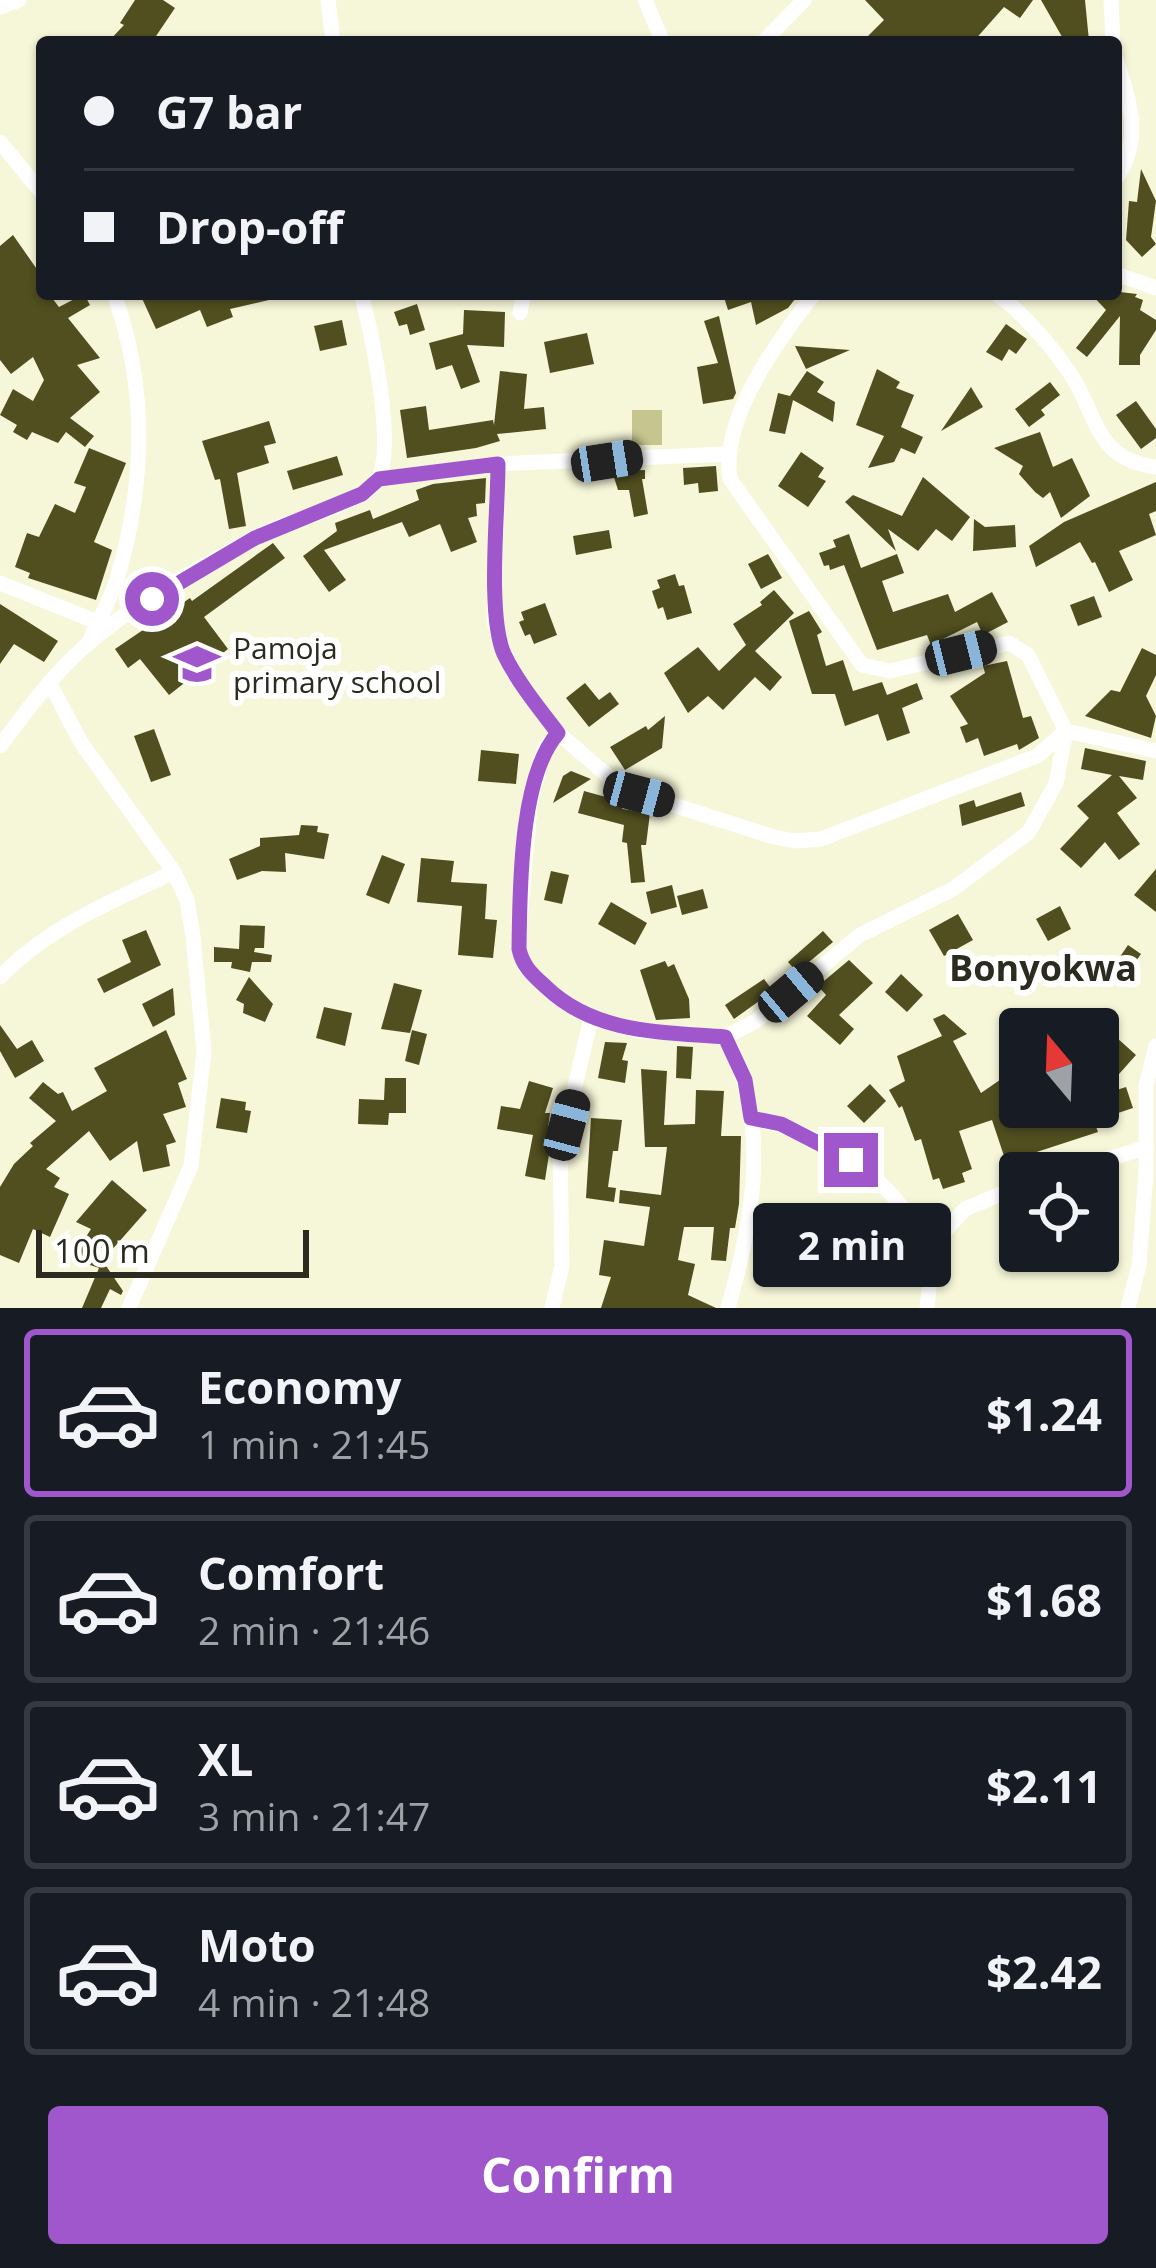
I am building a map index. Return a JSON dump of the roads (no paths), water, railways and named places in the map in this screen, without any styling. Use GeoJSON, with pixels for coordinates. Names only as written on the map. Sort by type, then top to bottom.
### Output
{"type":"FeatureCollection","features":[{"type":"Feature","properties":{"kind":"street"},"geometry":{"type":"LineString","coordinates":[[0,7],[19,0]]}},
{"type":"Feature","properties":{"kind":"street"},"geometry":{"type":"LineString","coordinates":[[328,0],[333,36]]}},
{"type":"Feature","properties":{"kind":"street"},"geometry":{"type":"LineString","coordinates":[[645,0],[660,36]]}},
{"type":"Feature","properties":{"kind":"street"},"geometry":{"type":"LineString","coordinates":[[769,36],[804,0]]}},
{"type":"Feature","properties":{"kind":"street"},"geometry":{"type":"LineString","coordinates":[[1111,0],[1113,36]]}},
{"type":"Feature","properties":{"kind":"street"},"geometry":{"type":"LineString","coordinates":[[1122,78],[1130,102],[1133,144],[1122,170]]}},
{"type":"Feature","properties":{"kind":"street"},"geometry":{"type":"LineString","coordinates":[[0,142],[36,186]]}},
{"type":"Feature","properties":{"kind":"street"},"geometry":{"type":"LineString","coordinates":[[1122,276],[1156,288]]}},
{"type":"Feature","properties":{"kind":"street"},"geometry":{"type":"LineString","coordinates":[[89,642],[117,578],[141,453],[132,347],[116,300]]}},
{"type":"Feature","properties":{"kind":"street"},"geometry":{"type":"LineString","coordinates":[[363,300],[377,355],[384,447],[379,479]]}},
{"type":"Feature","properties":{"kind":"street"},"geometry":{"type":"LineString","coordinates":[[520,313],[523,300]]}},
{"type":"Feature","properties":{"kind":"street"},"geometry":{"type":"LineString","coordinates":[[558,733],[544,749],[530,805],[519,949],[526,968],[556,998],[591,1018],[639,1031],[725,1037],[756,1021],[860,935],[953,889],[1029,832],[1056,782],[1066,730],[1028,655],[1009,643],[890,671],[862,665],[730,479],[726,454],[765,358],[809,300]]}},
{"type":"Feature","properties":{"kind":"street"},"geometry":{"type":"LineString","coordinates":[[1005,300],[1058,360],[1076,385],[1094,425],[1118,456],[1156,467]]}},
{"type":"Feature","properties":{"kind":"street"},"geometry":{"type":"LineString","coordinates":[[0,746],[49,682],[89,642],[123,617],[255,538],[362,494],[379,479],[498,464],[726,454]]}},
{"type":"Feature","properties":{"kind":"street"},"geometry":{"type":"LineString","coordinates":[[498,464],[494,621],[503,651],[518,680],[558,733],[626,788],[795,841],[821,839],[1037,756],[1066,730]]}},
{"type":"Feature","properties":{"kind":"street"},"geometry":{"type":"LineString","coordinates":[[0,583],[98,622]]}},
{"type":"Feature","properties":{"kind":"street"},"geometry":{"type":"LineString","coordinates":[[49,682],[82,743],[174,872],[187,900],[193,936],[204,1051],[191,1166],[129,1308]]}},
{"type":"Feature","properties":{"kind":"street"},"geometry":{"type":"LineString","coordinates":[[1066,730],[1156,752]]}},
{"type":"Feature","properties":{"kind":"street"},"geometry":{"type":"LineString","coordinates":[[0,977],[26,951],[59,929],[174,872]]}},
{"type":"Feature","properties":{"kind":"street"},"geometry":{"type":"LineString","coordinates":[[552,1308],[562,1266],[560,1150],[591,1018]]}},
{"type":"Feature","properties":{"kind":"street"},"geometry":{"type":"LineString","coordinates":[[725,1037],[745,1080],[754,1167],[746,1240],[728,1308]]}},
{"type":"Feature","properties":{"kind":"street"},"geometry":{"type":"LineString","coordinates":[[1128,1308],[1139,1265],[1146,1084],[1156,1046]]}},
{"type":"Feature","properties":{"kind":"street"},"geometry":{"type":"LineString","coordinates":[[751,1118],[781,1124],[851,1160],[897,1200],[911,1218],[929,1270],[927,1308]]}},
{"type":"Feature","properties":{"kind":"street"},"geometry":{"type":"LineString","coordinates":[[1119,1156],[1146,1148]]}},
{"type":"Feature","properties":{"kind":"street"},"geometry":{"type":"LineString","coordinates":[[924,1254],[965,1209],[999,1195]]}},
{"type":"Feature","properties":{"kind":"place","name":"Pamoja primary school"},"geometry":{"type":"Point","coordinates":[197,664]}},
{"type":"Feature","properties":{"kind":"district","name":"Bonyokwa"},"geometry":{"type":"Point","coordinates":[1043,967]}}]}
